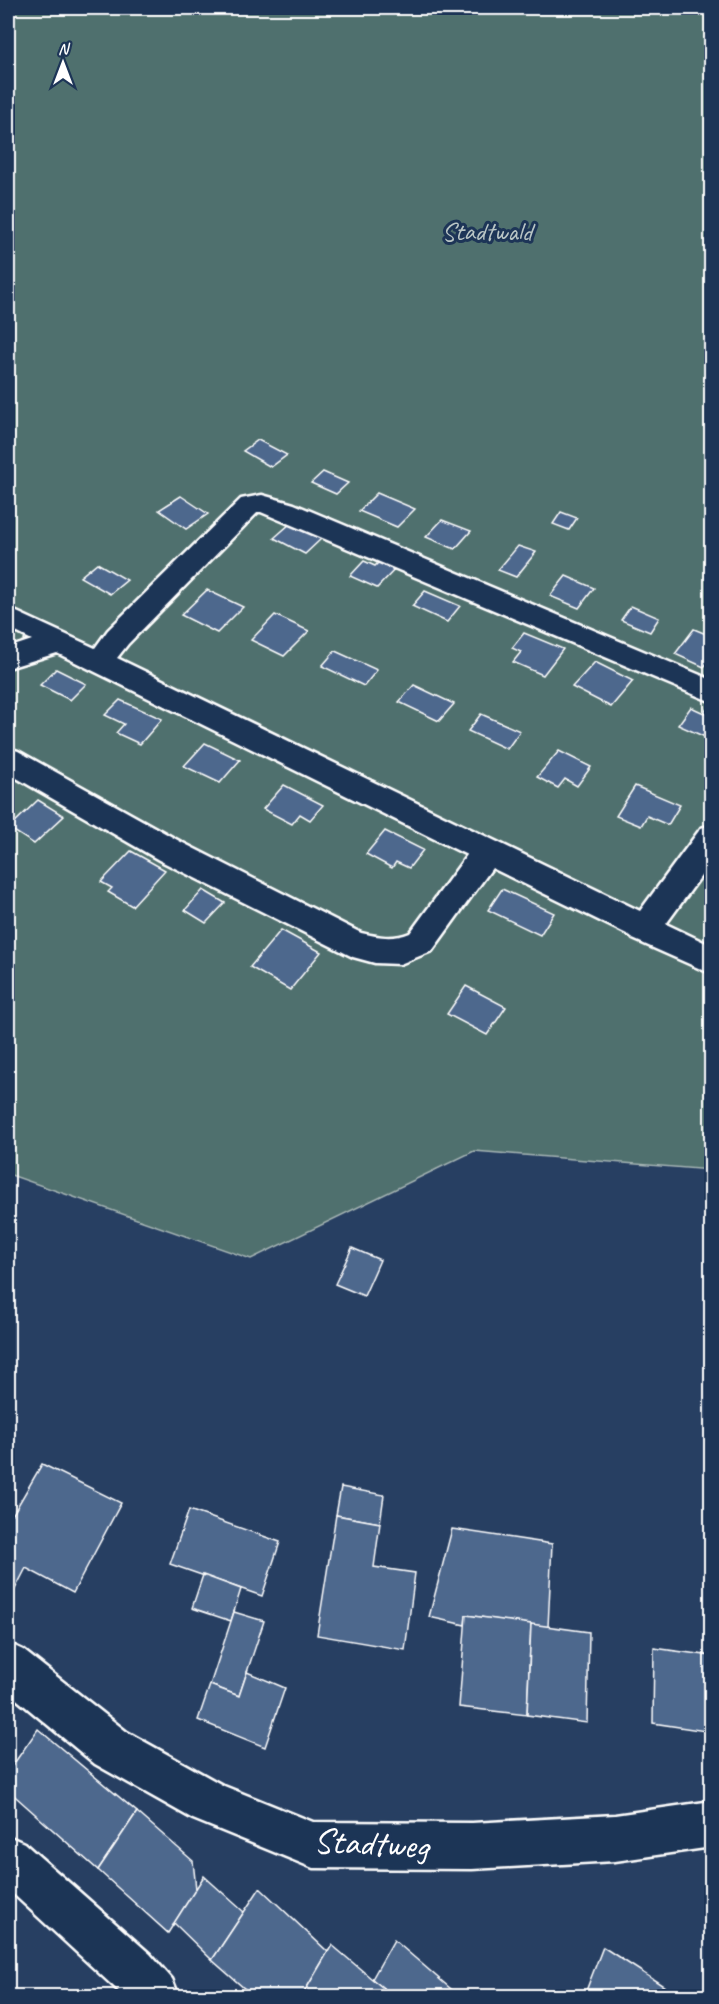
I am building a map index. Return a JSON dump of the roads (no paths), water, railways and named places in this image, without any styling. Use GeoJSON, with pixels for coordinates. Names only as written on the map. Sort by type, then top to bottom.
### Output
{"type":"FeatureCollection","features":[{"type":"Feature","properties":{"kind":"street"},"geometry":{"type":"LineString","coordinates":[[99,662],[118,637],[250,505],[262,503],[285,510],[711,692]]}},
{"type":"Feature","properties":{"kind":"street"},"geometry":{"type":"LineString","coordinates":[[8,617],[711,962]]}},
{"type":"Feature","properties":{"kind":"street"},"geometry":{"type":"LineString","coordinates":[[8,658],[58,642]]}},
{"type":"Feature","properties":{"kind":"street"},"geometry":{"type":"LineString","coordinates":[[8,759],[170,851],[353,944],[375,950],[400,951],[421,942],[486,852]]}},
{"type":"Feature","properties":{"kind":"street"},"geometry":{"type":"LineString","coordinates":[[644,930],[711,837]]}},
{"type":"Feature","properties":{"kind":"street","name":"Stadtweg"},"geometry":{"type":"LineString","coordinates":[[8,1665],[111,1749],[209,1803],[313,1845],[472,1846],[615,1838],[711,1824]]}},
{"type":"Feature","properties":{"kind":"street"},"geometry":{"type":"LineString","coordinates":[[8,1859],[133,1971],[155,1996]]}},
{"type":"Feature","properties":{"kind":"park label","name":"Stadtwald"},"geometry":{"type":"Point","coordinates":[487,231]}}]}
